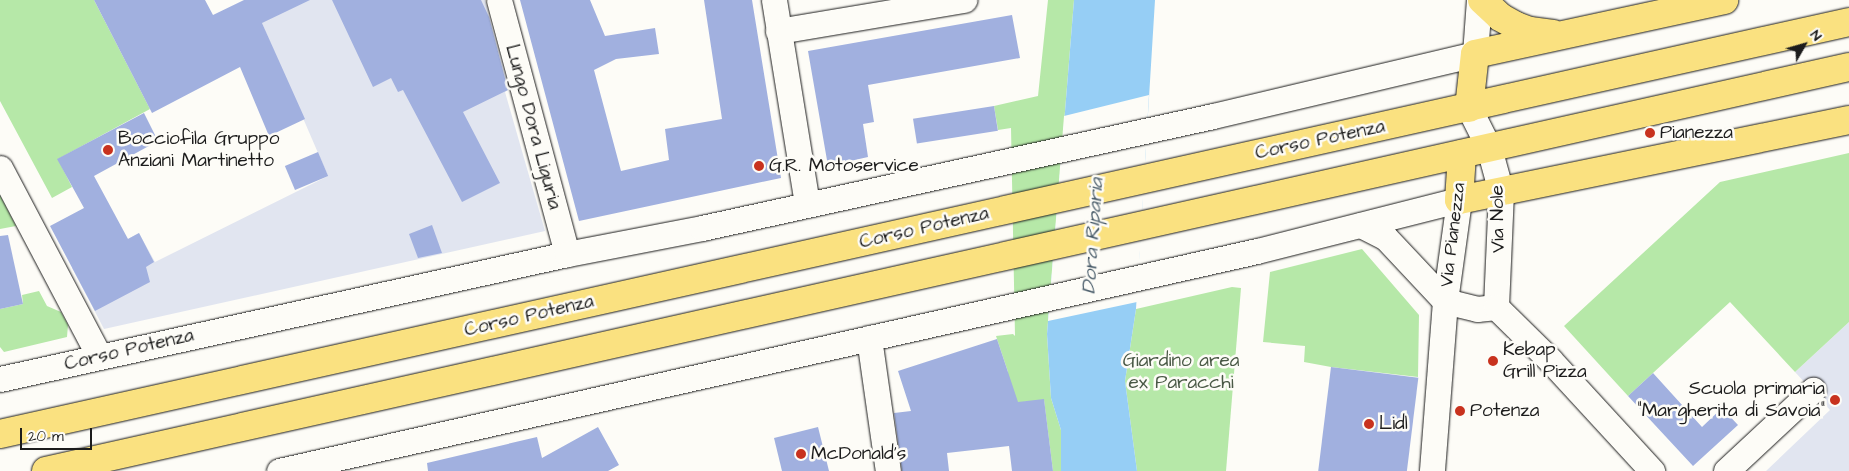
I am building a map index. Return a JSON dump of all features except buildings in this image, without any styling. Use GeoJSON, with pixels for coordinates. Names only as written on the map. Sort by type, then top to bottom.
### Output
{"type":"FeatureCollection","features":[{"type":"Feature","properties":{"kind":"main road"},"geometry":{"type":"LineString","coordinates":[[1480,0],[1500,17],[1516,26],[1530,31],[1562,35]]}},
{"type":"Feature","properties":{"kind":"main road","name":"Corso Potenza"},"geometry":{"type":"LineString","coordinates":[[1474,54],[1724,0]]}},
{"type":"Feature","properties":{"kind":"main road","name":"Corso Potenza"},"geometry":{"type":"LineString","coordinates":[[0,434],[1849,22]]}},
{"type":"Feature","properties":{"kind":"main road","name":"Via Pianezza"},"geometry":{"type":"LineString","coordinates":[[1469,108],[1474,54]]}},
{"type":"Feature","properties":{"kind":"main road"},"geometry":{"type":"LineString","coordinates":[[46,471],[1849,67]]}},
{"type":"Feature","properties":{"kind":"main road"},"geometry":{"type":"LineString","coordinates":[[1459,200],[1849,120]]}},
{"type":"Feature","properties":{"kind":"main road","name":"Via Pianezza"},"geometry":{"type":"LineString","coordinates":[[1459,200],[1462,154]]}},
{"type":"Feature","properties":{"kind":"street","name":"Lungo Dora Liguria"},"geometry":{"type":"LineString","coordinates":[[499,0],[567,254]]}},
{"type":"Feature","properties":{"kind":"street"},"geometry":{"type":"LineString","coordinates":[[774,0],[807,203]]}},
{"type":"Feature","properties":{"kind":"street"},"geometry":{"type":"LineString","coordinates":[[778,31],[964,0]]}},
{"type":"Feature","properties":{"kind":"street","name":"Via Pianezza"},"geometry":{"type":"LineString","coordinates":[[1474,54],[1480,0]]}},
{"type":"Feature","properties":{"kind":"street","name":"Corso Potenza"},"geometry":{"type":"LineString","coordinates":[[0,379],[567,254],[702,228],[807,203],[1213,116],[1474,54]]}},
{"type":"Feature","properties":{"kind":"street","name":"Via Pianezza"},"geometry":{"type":"LineString","coordinates":[[1462,154],[1469,108]]}},
{"type":"Feature","properties":{"kind":"street","name":"Via Nole"},"geometry":{"type":"LineString","coordinates":[[1469,108],[1489,148],[1501,192],[1496,307]]}},
{"type":"Feature","properties":{"kind":"street"},"geometry":{"type":"LineString","coordinates":[[0,168],[98,356]]}},
{"type":"Feature","properties":{"kind":"street"},"geometry":{"type":"LineString","coordinates":[[279,471],[1227,258],[1459,200]]}},
{"type":"Feature","properties":{"kind":"street","name":"Via Pianezza"},"geometry":{"type":"LineString","coordinates":[[1432,471],[1445,301],[1459,200]]}},
{"type":"Feature","properties":{"kind":"street"},"geometry":{"type":"LineString","coordinates":[[1361,225],[1385,237],[1445,301],[1477,309],[1496,307],[1550,360],[1652,471]]}},
{"type":"Feature","properties":{"kind":"street"},"geometry":{"type":"LineString","coordinates":[[868,338],[888,471]]}},
{"type":"Feature","properties":{"kind":"street"},"geometry":{"type":"LineString","coordinates":[[1726,471],[1813,390]]}},
{"type":"Feature","properties":{"kind":"shaded area"},"geometry":{"type":"Polygon","coordinates":[[[252,0],[485,0],[509,89],[505,92],[545,231],[104,329],[72,268],[139,233],[155,262],[328,176],[252,0]]]}},
{"type":"Feature","properties":{"kind":"shaded area","name":"Scuola primaria \"Margherita di Savoia\""},"geometry":{"type":"Polygon","coordinates":[[[1849,322],[1849,471],[1766,471],[1830,410],[1795,372],[1849,322]]]}},
{"type":"Feature","properties":{"kind":"green space"},"geometry":{"type":"Polygon","coordinates":[[[0,0],[94,0],[150,109],[58,159],[72,187],[52,198],[0,101],[0,0]]]}},
{"type":"Feature","properties":{"kind":"green space"},"geometry":{"type":"Polygon","coordinates":[[[1048,0],[1074,0],[1047,334],[1051,398],[1061,430],[1061,471],[1053,471],[1044,400],[1002,404],[1008,372],[996,336],[1013,334],[1015,336],[1011,128],[998,130],[994,106],[1038,96],[1048,0]]]}},
{"type":"Feature","properties":{"kind":"green space"},"geometry":{"type":"Polygon","coordinates":[[[1849,153],[1849,322],[1795,372],[1730,302],[1628,396],[1564,326],[1720,182],[1849,153]]]}},
{"type":"Feature","properties":{"kind":"green space"},"geometry":{"type":"Polygon","coordinates":[[[0,195],[16,226],[0,229],[0,195]]]}},
{"type":"Feature","properties":{"kind":"green space"},"geometry":{"type":"Polygon","coordinates":[[[1362,249],[1419,315],[1418,377],[1304,362],[1305,346],[1263,342],[1270,272],[1362,249]]]}},
{"type":"Feature","properties":{"kind":"green space","name":"Giardino area ex Paracchi"},"geometry":{"type":"Polygon","coordinates":[[[1232,287],[1241,288],[1226,471],[1137,471],[1125,381],[1136,309],[1232,287]]]}},
{"type":"Feature","properties":{"kind":"green space"},"geometry":{"type":"Polygon","coordinates":[[[39,291],[47,306],[61,312],[68,325],[67,337],[4,352],[0,347],[0,309],[23,304],[22,295],[39,291]]]}},
{"type":"Feature","properties":{"kind":"water","name":"Dora Riparia"},"geometry":{"type":"Polygon","coordinates":[[[1074,0],[1155,0],[1136,309],[1125,381],[1137,471],[1061,471],[1061,430],[1051,398],[1047,334],[1074,0]]]}},
{"type":"Feature","properties":{"kind":"pier"},"geometry":{"type":"Polygon","coordinates":[[[1149,95],[1137,302],[1048,321],[1064,116],[1149,95]]]}},
{"type":"Feature","properties":{"kind":"place","name":"Pianezza"},"geometry":{"type":"Point","coordinates":[1650,133]}},
{"type":"Feature","properties":{"kind":"place","name":"Bocciofila Gruppo Anziani Martinetto"},"geometry":{"type":"Point","coordinates":[108,150]}},
{"type":"Feature","properties":{"kind":"place","name":"G.R. Motoservice"},"geometry":{"type":"Point","coordinates":[759,166]}},
{"type":"Feature","properties":{"kind":"place","name":"Kebap Grill Pizza"},"geometry":{"type":"Point","coordinates":[1493,361]}},
{"type":"Feature","properties":{"kind":"place","name":"Scuola primaria \"Margherita di Savoia\""},"geometry":{"type":"Point","coordinates":[1835,400]}},
{"type":"Feature","properties":{"kind":"place","name":"Potenza"},"geometry":{"type":"Point","coordinates":[1460,411]}},
{"type":"Feature","properties":{"kind":"place","name":"Lidl"},"geometry":{"type":"Point","coordinates":[1369,424]}},
{"type":"Feature","properties":{"kind":"place","name":"McDonald's"},"geometry":{"type":"Point","coordinates":[801,454]}}]}
